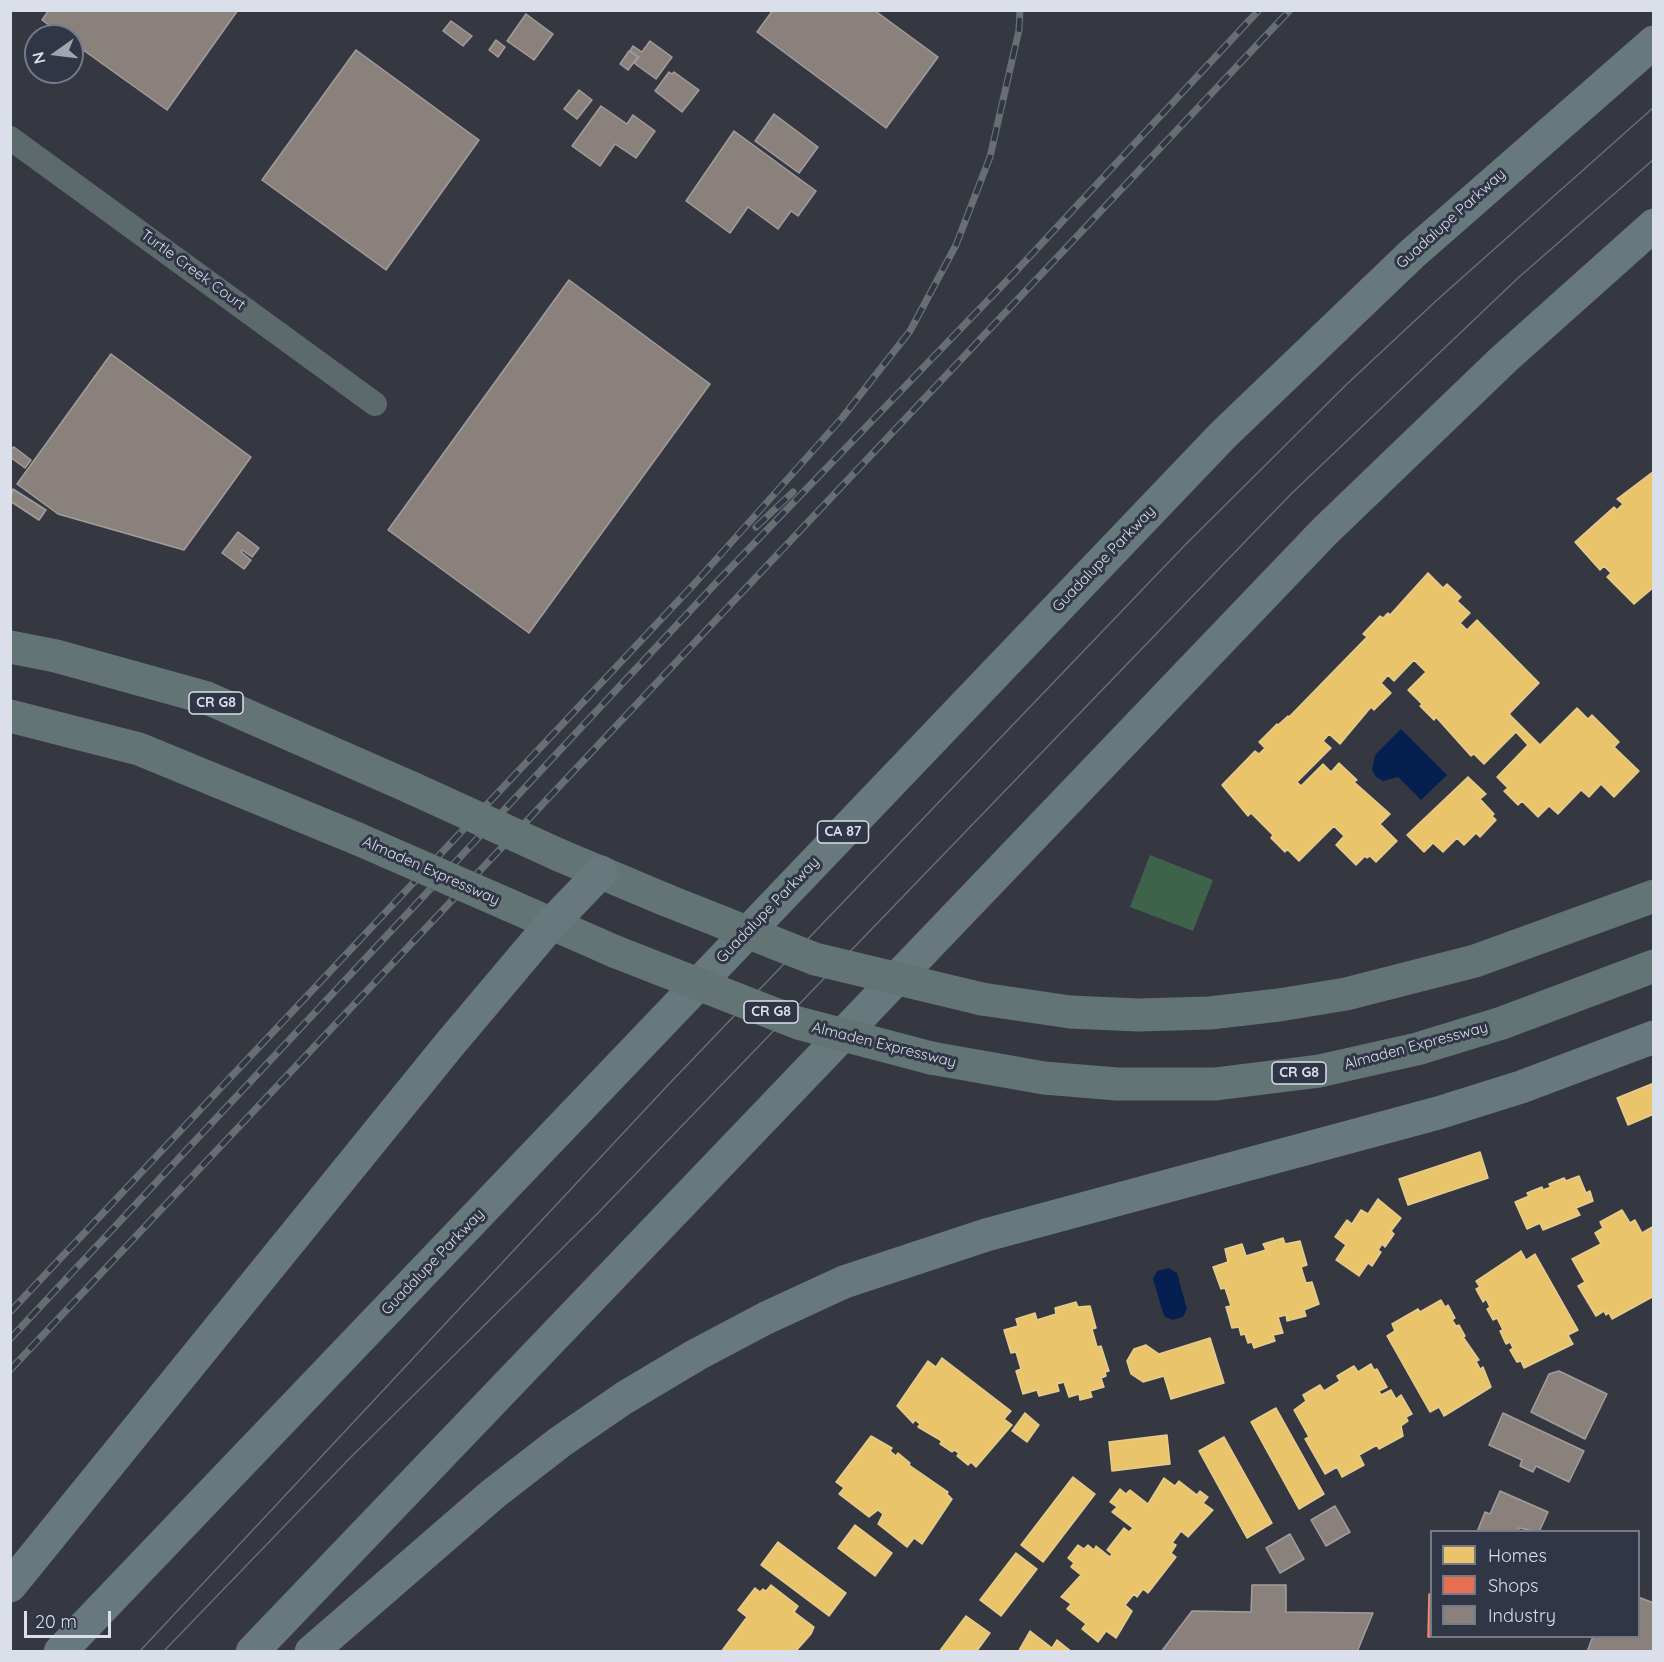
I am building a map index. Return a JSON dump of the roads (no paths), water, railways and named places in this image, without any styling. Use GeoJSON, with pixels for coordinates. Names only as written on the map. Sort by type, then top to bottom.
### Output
{"type":"FeatureCollection","features":[{"type":"Feature","properties":{"kind":"highway","name":"Guadalupe Parkway"},"geometry":{"type":"LineString","coordinates":[[60,1652],[1224,434],[1412,254],[1653,42]]}},
{"type":"Feature","properties":{"kind":"highway"},"geometry":{"type":"LineString","coordinates":[[252,1652],[1316,541],[1504,358],[1653,225]]}},
{"type":"Feature","properties":{"kind":"highway"},"geometry":{"type":"LineString","coordinates":[[10,1586],[434,1063],[550,925],[601,872]]}},
{"type":"Feature","properties":{"kind":"highway"},"geometry":{"type":"LineString","coordinates":[[311,1652],[493,1494],[560,1442],[624,1398],[696,1355],[844,1282],[986,1235],[1438,1113],[1532,1083],[1653,1037]]}},
{"type":"Feature","properties":{"kind":"main road","name":"CR G8"},"geometry":{"type":"LineString","coordinates":[[10,647],[67,658],[207,698],[559,855],[815,959],[982,999],[1070,1012],[1138,1016],[1210,1013],[1280,1005],[1369,988],[1475,961],[1653,896]]}},
{"type":"Feature","properties":{"kind":"main road","name":"Almaden Expressway"},"geometry":{"type":"LineString","coordinates":[[10,716],[139,749],[358,839],[550,925],[798,1023],[930,1059],[1044,1078],[1117,1084],[1214,1083],[1307,1072],[1417,1049],[1502,1023],[1653,966]]}},
{"type":"Feature","properties":{"kind":"street","name":"Turtle Creek Court"},"geometry":{"type":"LineString","coordinates":[[10,138],[375,404]]}},
{"type":"Feature","properties":{"kind":"water"},"geometry":{"type":"Polygon","coordinates":[[[1401,729],[1447,775],[1421,800],[1398,777],[1383,781],[1376,777],[1372,770],[1375,755],[1401,729]]]}},
{"type":"Feature","properties":{"kind":"water"},"geometry":{"type":"Polygon","coordinates":[[[1169,1268],[1177,1273],[1187,1309],[1183,1317],[1172,1320],[1164,1316],[1153,1279],[1157,1271],[1169,1268]]]}},
{"type":"Feature","properties":{"kind":"tram line"},"geometry":{"type":"LineString","coordinates":[[139,1652],[668,1085],[1186,544],[1347,384],[1437,300],[1654,107]]}},
{"type":"Feature","properties":{"kind":"tram line"},"geometry":{"type":"LineString","coordinates":[[163,1652],[351,1457],[596,1215],[1291,494],[1518,278],[1654,159]]}},
{"type":"Feature","properties":{"kind":"railway"},"geometry":{"type":"LineString","coordinates":[[10,1312],[696,582],[842,418],[910,331],[956,245],[990,157],[1019,30],[1020,10]]}},
{"type":"Feature","properties":{"kind":"railway"},"geometry":{"type":"LineString","coordinates":[[10,1339],[717,582],[1018,269],[1259,10]]}},
{"type":"Feature","properties":{"kind":"railway"},"geometry":{"type":"LineString","coordinates":[[10,1370],[1290,10]]}},
{"type":"Feature","properties":{"kind":"railway"},"geometry":{"type":"LineString","coordinates":[[756,527],[793,492]]}}]}
